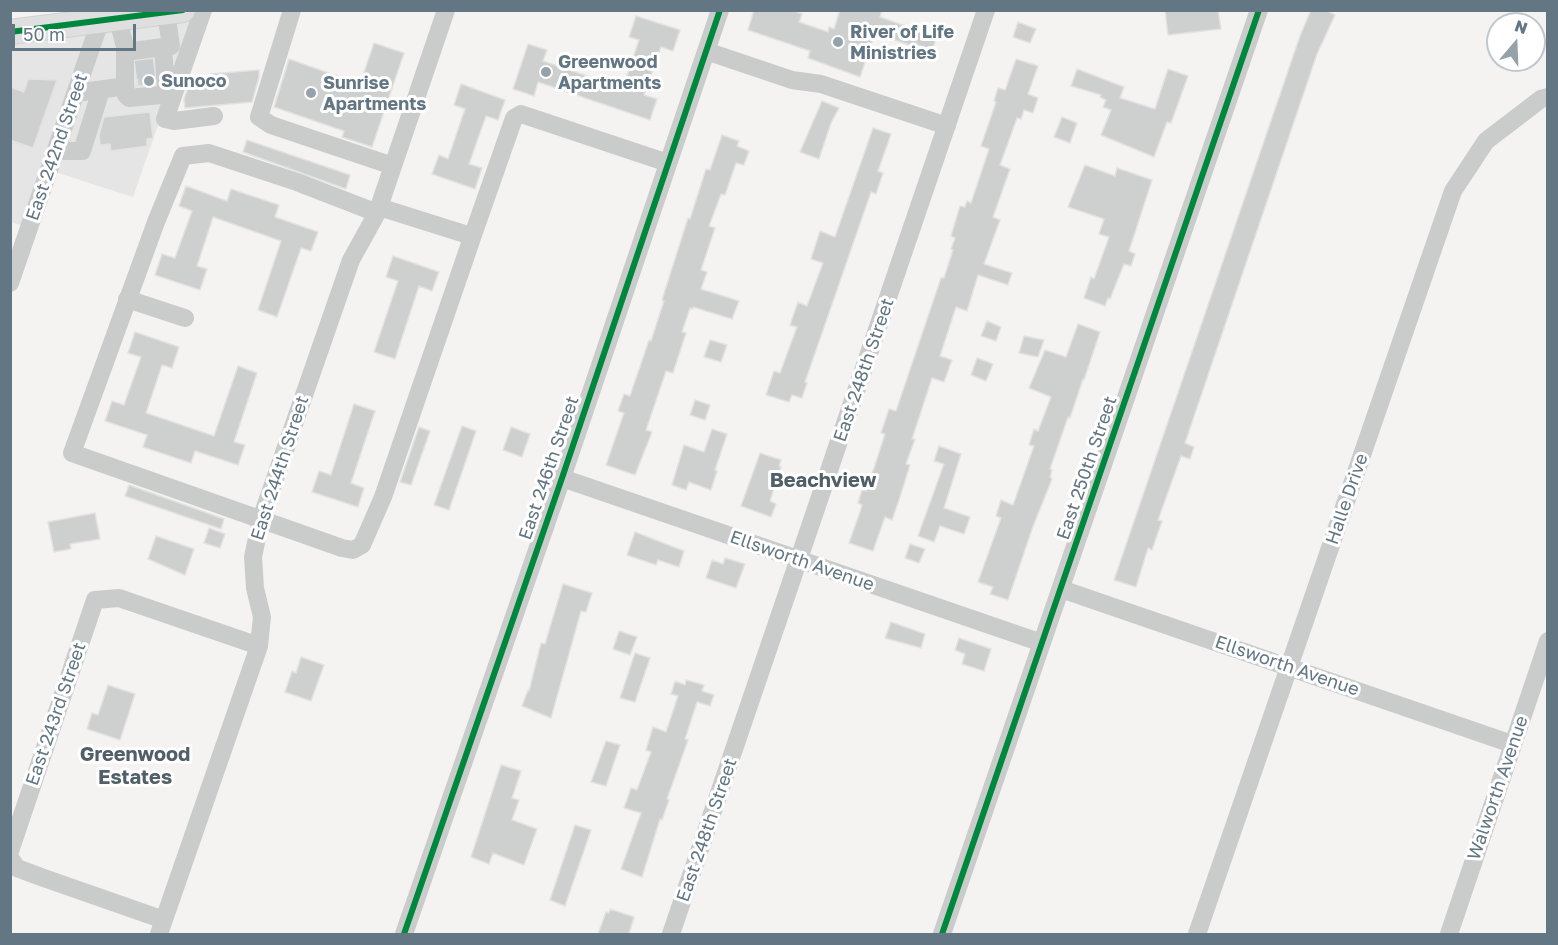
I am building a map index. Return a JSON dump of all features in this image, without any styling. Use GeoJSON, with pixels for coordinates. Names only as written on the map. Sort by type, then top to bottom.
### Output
{"type":"FeatureCollection","features":[{"type":"Feature","properties":{"kind":"main road"},"geometry":{"type":"LineString","coordinates":[[10,32],[107,17],[174,12]]}},
{"type":"Feature","properties":{"kind":"street"},"geometry":{"type":"LineString","coordinates":[[203,10],[165,119],[174,121],[214,116]]}},
{"type":"Feature","properties":{"kind":"street"},"geometry":{"type":"LineString","coordinates":[[292,10],[259,117],[271,125],[393,166]]}},
{"type":"Feature","properties":{"kind":"street","name":"East 244th Street"},"geometry":{"type":"LineString","coordinates":[[162,927],[259,646],[262,617],[255,588],[252,557],[261,519],[351,260],[378,210],[446,10]]}},
{"type":"Feature","properties":{"kind":"street","name":"East 246th Street"},"geometry":{"type":"LineString","coordinates":[[404,934],[562,478],[720,10]]}},
{"type":"Feature","properties":{"kind":"street","name":"East 248th Street"},"geometry":{"type":"LineString","coordinates":[[671,934],[986,10]]}},
{"type":"Feature","properties":{"kind":"street","name":"East 250th Street"},"geometry":{"type":"LineString","coordinates":[[942,934],[1259,10]]}},
{"type":"Feature","properties":{"kind":"street"},"geometry":{"type":"LineString","coordinates":[[107,17],[125,52],[129,75],[126,95],[129,98],[161,95],[166,90],[162,67],[174,12]]}},
{"type":"Feature","properties":{"kind":"street","name":"East 242nd Street"},"geometry":{"type":"LineString","coordinates":[[10,283],[76,93],[107,17]]}},
{"type":"Feature","properties":{"kind":"street"},"geometry":{"type":"LineString","coordinates":[[125,52],[191,44]]}},
{"type":"Feature","properties":{"kind":"street"},"geometry":{"type":"LineString","coordinates":[[706,51],[792,80],[821,84],[947,126]]}},
{"type":"Feature","properties":{"kind":"street"},"geometry":{"type":"LineString","coordinates":[[76,93],[118,87],[129,75]]}},
{"type":"Feature","properties":{"kind":"street"},"geometry":{"type":"LineString","coordinates":[[56,151],[82,151],[101,90]]}},
{"type":"Feature","properties":{"kind":"street","name":"Halle Drive"},"geometry":{"type":"LineString","coordinates":[[1197,934],[1453,191],[1486,141],[1541,99],[1548,97]]}},
{"type":"Feature","properties":{"kind":"street"},"geometry":{"type":"LineString","coordinates":[[474,232],[468,235],[378,210],[209,153],[183,156],[156,222],[72,453],[353,550],[362,545],[382,497],[514,118],[521,114],[668,163]]}},
{"type":"Feature","properties":{"kind":"street"},"geometry":{"type":"LineString","coordinates":[[128,299],[185,318]]}},
{"type":"Feature","properties":{"kind":"street","name":"Ellsworth Avenue"},"geometry":{"type":"LineString","coordinates":[[562,478],[1042,643]]}},
{"type":"Feature","properties":{"kind":"street","name":"Ellsworth Avenue"},"geometry":{"type":"LineString","coordinates":[[1061,589],[1512,744]]}},
{"type":"Feature","properties":{"kind":"street","name":"East 243rd Street"},"geometry":{"type":"LineString","coordinates":[[10,851],[95,600],[119,598],[259,646]]}},
{"type":"Feature","properties":{"kind":"street","name":"Walworth Avenue"},"geometry":{"type":"LineString","coordinates":[[1449,934],[1548,641]]}},
{"type":"Feature","properties":{"kind":"street"},"geometry":{"type":"LineString","coordinates":[[10,858],[17,868],[162,927]]}},
{"type":"Feature","properties":{"kind":"shaded area"},"geometry":{"type":"Polygon","coordinates":[[[73,11],[198,11],[133,197],[49,170],[29,228],[11,222],[11,32],[67,26],[73,11]]]}},
{"type":"Feature","properties":{"kind":"building","name":"River of Life Ministries"},"geometry":{"type":"Polygon","coordinates":[[[754,10],[792,10],[802,14],[799,22],[828,32],[829,27],[834,29],[840,10],[882,10],[880,17],[937,36],[932,50],[913,44],[912,46],[875,33],[860,77],[808,58],[810,51],[748,30],[754,10]]]}},
{"type":"Feature","properties":{"kind":"building"},"geometry":{"type":"Polygon","coordinates":[[[1165,10],[1218,10],[1221,29],[1168,35],[1165,10]]]}},
{"type":"Feature","properties":{"kind":"building"},"geometry":{"type":"Polygon","coordinates":[[[1311,10],[1326,10],[1335,15],[1317,54],[1185,443],[1194,447],[1190,459],[1181,456],[1158,520],[1162,521],[1152,550],[1148,548],[1136,587],[1114,580],[1300,36],[1311,10]]]}},
{"type":"Feature","properties":{"kind":"building","name":"Greenwood Apartments"},"geometry":{"type":"Polygon","coordinates":[[[636,16],[680,30],[673,51],[661,47],[644,95],[657,99],[650,120],[538,82],[534,96],[513,89],[528,44],[547,50],[543,61],[623,88],[639,40],[629,37],[636,16]]]}},
{"type":"Feature","properties":{"kind":"building"},"geometry":{"type":"Polygon","coordinates":[[[1018,22],[1036,29],[1030,43],[1013,37],[1018,22]]]}},
{"type":"Feature","properties":{"kind":"building"},"geometry":{"type":"Polygon","coordinates":[[[374,43],[404,53],[372,147],[342,137],[344,131],[274,107],[289,59],[360,84],[374,43]]]}},
{"type":"Feature","properties":{"kind":"building"},"geometry":{"type":"Polygon","coordinates":[[[1016,59],[1038,66],[1028,94],[1038,98],[1033,113],[1024,110],[1021,119],[1017,118],[1000,165],[1010,169],[993,217],[1000,220],[984,264],[1012,273],[1008,285],[978,275],[967,311],[956,307],[940,356],[952,360],[944,382],[932,378],[912,439],[915,439],[906,464],[910,465],[899,500],[892,520],[885,517],[873,551],[849,543],[862,505],[858,503],[862,490],[866,491],[875,465],[885,434],[881,433],[889,409],[896,411],[941,278],[944,278],[953,250],[951,249],[955,238],[951,236],[960,206],[965,207],[967,201],[971,203],[989,149],[981,146],[996,102],[994,101],[998,88],[1005,90],[1016,59]]]}},
{"type":"Feature","properties":{"kind":"building"},"geometry":{"type":"Polygon","coordinates":[[[153,60],[154,84],[138,86],[136,62],[153,60]]]}},
{"type":"Feature","properties":{"kind":"building"},"geometry":{"type":"Polygon","coordinates":[[[1077,69],[1124,87],[1120,98],[1155,109],[1168,69],[1188,76],[1171,123],[1167,122],[1154,157],[1101,135],[1111,110],[1103,107],[1106,100],[1100,97],[1101,95],[1071,86],[1077,69]]]}},
{"type":"Feature","properties":{"kind":"building"},"geometry":{"type":"Polygon","coordinates":[[[259,70],[252,102],[185,108],[184,99],[191,79],[210,76],[210,74],[259,70]]]}},
{"type":"Feature","properties":{"kind":"building"},"geometry":{"type":"Polygon","coordinates":[[[28,79],[57,80],[33,148],[10,140],[10,87],[24,92],[28,79]]]}},
{"type":"Feature","properties":{"kind":"building"},"geometry":{"type":"Polygon","coordinates":[[[461,84],[505,100],[498,120],[486,116],[469,164],[482,168],[475,189],[432,174],[439,155],[448,159],[465,109],[454,105],[461,84]]]}},
{"type":"Feature","properties":{"kind":"building"},"geometry":{"type":"Polygon","coordinates":[[[822,101],[839,108],[831,123],[819,159],[800,152],[822,101]]]}},
{"type":"Feature","properties":{"kind":"building"},"geometry":{"type":"Polygon","coordinates":[[[150,112],[153,138],[147,139],[147,146],[111,151],[110,144],[100,145],[99,135],[104,117],[150,112]]]}},
{"type":"Feature","properties":{"kind":"building"},"geometry":{"type":"Polygon","coordinates":[[[1062,117],[1077,123],[1070,143],[1054,137],[1062,117]]]}},
{"type":"Feature","properties":{"kind":"building"},"geometry":{"type":"Polygon","coordinates":[[[873,128],[891,134],[878,171],[883,173],[876,194],[871,192],[805,382],[807,383],[802,398],[792,395],[789,402],[766,395],[774,371],[780,373],[797,327],[790,325],[798,302],[807,306],[823,263],[811,259],[820,231],[835,237],[873,128]]]}},
{"type":"Feature","properties":{"kind":"building"},"geometry":{"type":"Polygon","coordinates":[[[722,135],[739,141],[737,146],[749,151],[744,165],[736,163],[725,195],[721,194],[709,226],[715,228],[701,270],[707,272],[701,289],[739,301],[732,319],[690,308],[682,332],[686,333],[673,373],[666,371],[646,430],[652,432],[635,475],[606,465],[624,413],[618,411],[624,394],[630,396],[649,340],[651,341],[688,218],[690,219],[706,169],[710,170],[722,135]]]}},
{"type":"Feature","properties":{"kind":"building"},"geometry":{"type":"Polygon","coordinates":[[[247,140],[350,175],[346,189],[243,152],[247,140]]]}},
{"type":"Feature","properties":{"kind":"building"},"geometry":{"type":"Polygon","coordinates":[[[1085,165],[1115,176],[1117,168],[1152,180],[1129,251],[1135,254],[1131,266],[1124,264],[1105,306],[1084,298],[1091,277],[1094,279],[1109,237],[1099,234],[1104,219],[1068,207],[1085,165]]]}},
{"type":"Feature","properties":{"kind":"building"},"geometry":{"type":"Polygon","coordinates":[[[186,186],[227,201],[231,189],[279,205],[275,217],[318,232],[311,251],[301,248],[277,317],[258,310],[281,241],[213,217],[197,266],[207,269],[200,290],[155,275],[162,254],[175,258],[192,211],[179,206],[186,186]]]}},
{"type":"Feature","properties":{"kind":"building"},"geometry":{"type":"Polygon","coordinates":[[[393,256],[439,272],[432,291],[419,286],[395,359],[374,352],[398,281],[386,277],[393,256]]]}},
{"type":"Feature","properties":{"kind":"building"},"geometry":{"type":"Polygon","coordinates":[[[987,321],[1001,327],[996,341],[981,336],[987,321]]]}},
{"type":"Feature","properties":{"kind":"building"},"geometry":{"type":"Polygon","coordinates":[[[1078,324],[1100,332],[1050,469],[1052,479],[1008,600],[990,594],[993,587],[978,582],[1001,518],[996,516],[1001,500],[1013,505],[1034,446],[1029,445],[1034,429],[1038,431],[1051,397],[1029,388],[1045,350],[1066,357],[1078,324]]]}},
{"type":"Feature","properties":{"kind":"building"},"geometry":{"type":"Polygon","coordinates":[[[135,332],[179,347],[172,368],[162,365],[146,413],[214,436],[238,366],[257,373],[234,442],[245,445],[238,465],[195,451],[191,463],[143,447],[147,435],[105,421],[112,401],[124,405],[141,357],[128,353],[135,332]]]}},
{"type":"Feature","properties":{"kind":"building"},"geometry":{"type":"Polygon","coordinates":[[[1024,336],[1044,340],[1038,357],[1019,353],[1024,336]]]}},
{"type":"Feature","properties":{"kind":"building"},"geometry":{"type":"Polygon","coordinates":[[[710,340],[727,345],[721,362],[704,357],[710,340]]]}},
{"type":"Feature","properties":{"kind":"building"},"geometry":{"type":"Polygon","coordinates":[[[977,358],[993,364],[986,381],[971,375],[977,358]]]}},
{"type":"Feature","properties":{"kind":"building"},"geometry":{"type":"Polygon","coordinates":[[[695,400],[710,405],[705,420],[690,415],[695,400]]]}},
{"type":"Feature","properties":{"kind":"building"},"geometry":{"type":"Polygon","coordinates":[[[354,404],[375,411],[351,483],[364,488],[358,507],[312,492],[319,471],[331,475],[354,404]]]}},
{"type":"Feature","properties":{"kind":"building"},"geometry":{"type":"Polygon","coordinates":[[[462,426],[476,431],[449,510],[434,505],[462,426]]]}},
{"type":"Feature","properties":{"kind":"building"},"geometry":{"type":"Polygon","coordinates":[[[419,427],[430,431],[411,485],[400,482],[419,427]]]}},
{"type":"Feature","properties":{"kind":"building"},"geometry":{"type":"Polygon","coordinates":[[[511,427],[530,434],[522,457],[503,450],[511,427]]]}},
{"type":"Feature","properties":{"kind":"building"},"geometry":{"type":"Polygon","coordinates":[[[712,429],[727,434],[711,490],[689,482],[686,490],[672,485],[684,445],[704,452],[712,429]]]}},
{"type":"Feature","properties":{"kind":"building"},"geometry":{"type":"Polygon","coordinates":[[[939,446],[961,454],[944,508],[970,517],[964,534],[940,526],[934,542],[918,536],[944,464],[934,461],[939,446]]]}},
{"type":"Feature","properties":{"kind":"building"},"geometry":{"type":"Polygon","coordinates":[[[760,453],[781,460],[779,466],[781,467],[770,501],[776,504],[771,517],[741,506],[760,453]]]}},
{"type":"Feature","properties":{"kind":"building"},"geometry":{"type":"Polygon","coordinates":[[[129,485],[224,519],[221,529],[125,496],[129,485]]]}},
{"type":"Feature","properties":{"kind":"building"},"geometry":{"type":"Polygon","coordinates":[[[95,513],[100,539],[70,544],[71,549],[54,552],[48,522],[95,513]]]}},
{"type":"Feature","properties":{"kind":"building"},"geometry":{"type":"Polygon","coordinates":[[[209,528],[225,534],[220,548],[204,543],[209,528]]]}},
{"type":"Feature","properties":{"kind":"building"},"geometry":{"type":"Polygon","coordinates":[[[635,532],[684,551],[679,567],[658,560],[656,565],[627,555],[635,532]]]}},
{"type":"Feature","properties":{"kind":"building"},"geometry":{"type":"Polygon","coordinates":[[[156,536],[194,549],[185,575],[148,559],[156,536]]]}},
{"type":"Feature","properties":{"kind":"building"},"geometry":{"type":"Polygon","coordinates":[[[910,544],[925,549],[919,563],[905,558],[910,544]]]}},
{"type":"Feature","properties":{"kind":"building"},"geometry":{"type":"Polygon","coordinates":[[[725,558],[745,564],[736,588],[706,578],[712,560],[723,564],[725,558]]]}},
{"type":"Feature","properties":{"kind":"building"},"geometry":{"type":"Polygon","coordinates":[[[563,584],[592,593],[586,612],[581,611],[551,718],[522,706],[529,691],[541,643],[545,644],[563,584]]]}},
{"type":"Feature","properties":{"kind":"building"},"geometry":{"type":"Polygon","coordinates":[[[891,622],[925,634],[921,648],[885,638],[891,622]]]}},
{"type":"Feature","properties":{"kind":"building"},"geometry":{"type":"Polygon","coordinates":[[[619,631],[637,637],[630,655],[613,649],[619,631]]]}},
{"type":"Feature","properties":{"kind":"building"},"geometry":{"type":"Polygon","coordinates":[[[959,638],[991,649],[984,671],[962,664],[965,654],[955,650],[959,638]]]}},
{"type":"Feature","properties":{"kind":"building"},"geometry":{"type":"Polygon","coordinates":[[[635,653],[650,658],[635,702],[620,698],[635,653]]]}},
{"type":"Feature","properties":{"kind":"building"},"geometry":{"type":"Polygon","coordinates":[[[301,657],[324,665],[311,701],[285,692],[292,671],[296,673],[301,657]]]}},
{"type":"Feature","properties":{"kind":"building"},"geometry":{"type":"Polygon","coordinates":[[[686,680],[704,685],[702,691],[714,695],[710,706],[697,702],[685,739],[688,740],[642,877],[621,869],[641,813],[624,808],[631,788],[637,790],[651,752],[646,750],[653,727],[666,732],[678,696],[671,694],[675,681],[685,685],[686,680]]]}},
{"type":"Feature","properties":{"kind":"building"},"geometry":{"type":"Polygon","coordinates":[[[108,685],[135,694],[120,740],[87,729],[92,713],[98,715],[108,685]]]}},
{"type":"Feature","properties":{"kind":"building"},"geometry":{"type":"Polygon","coordinates":[[[606,741],[620,745],[606,786],[591,782],[606,741]]]}},
{"type":"Feature","properties":{"kind":"building"},"geometry":{"type":"Polygon","coordinates":[[[501,765],[521,771],[512,798],[519,800],[512,820],[537,829],[524,865],[493,853],[489,864],[471,857],[501,765]]]}},
{"type":"Feature","properties":{"kind":"building"},"geometry":{"type":"Polygon","coordinates":[[[575,825],[591,830],[565,906],[550,900],[575,825]]]}},
{"type":"Feature","properties":{"kind":"building"},"geometry":{"type":"Polygon","coordinates":[[[610,909],[634,917],[629,934],[598,934],[606,912],[609,913],[610,909]]]}},
{"type":"Feature","properties":{"kind":"tunnel"},"geometry":{"type":"LineString","coordinates":[[136,70],[159,67]]}},
{"type":"Feature","properties":{"kind":"cycle path"},"geometry":{"type":"LineString","coordinates":[[10,32],[183,10]]}},
{"type":"Feature","properties":{"kind":"cycle path"},"geometry":{"type":"LineString","coordinates":[[404,934],[562,478],[720,10]]}},
{"type":"Feature","properties":{"kind":"cycle path"},"geometry":{"type":"LineString","coordinates":[[942,934],[1259,10]]}},
{"type":"Feature","properties":{"kind":"place","name":"River of Life Ministries"},"geometry":{"type":"Point","coordinates":[838,42]}},
{"type":"Feature","properties":{"kind":"place","name":"Greenwood Apartments"},"geometry":{"type":"Point","coordinates":[546,72]}},
{"type":"Feature","properties":{"kind":"place","name":"Sunoco"},"geometry":{"type":"Point","coordinates":[149,81]}},
{"type":"Feature","properties":{"kind":"place","name":"Sunrise Apartments"},"geometry":{"type":"Point","coordinates":[311,93]}},
{"type":"Feature","properties":{"kind":"district","name":"Beachview"},"geometry":{"type":"Point","coordinates":[823,481]}},
{"type":"Feature","properties":{"kind":"district","name":"Greenwood Estates"},"geometry":{"type":"Point","coordinates":[135,766]}}]}
